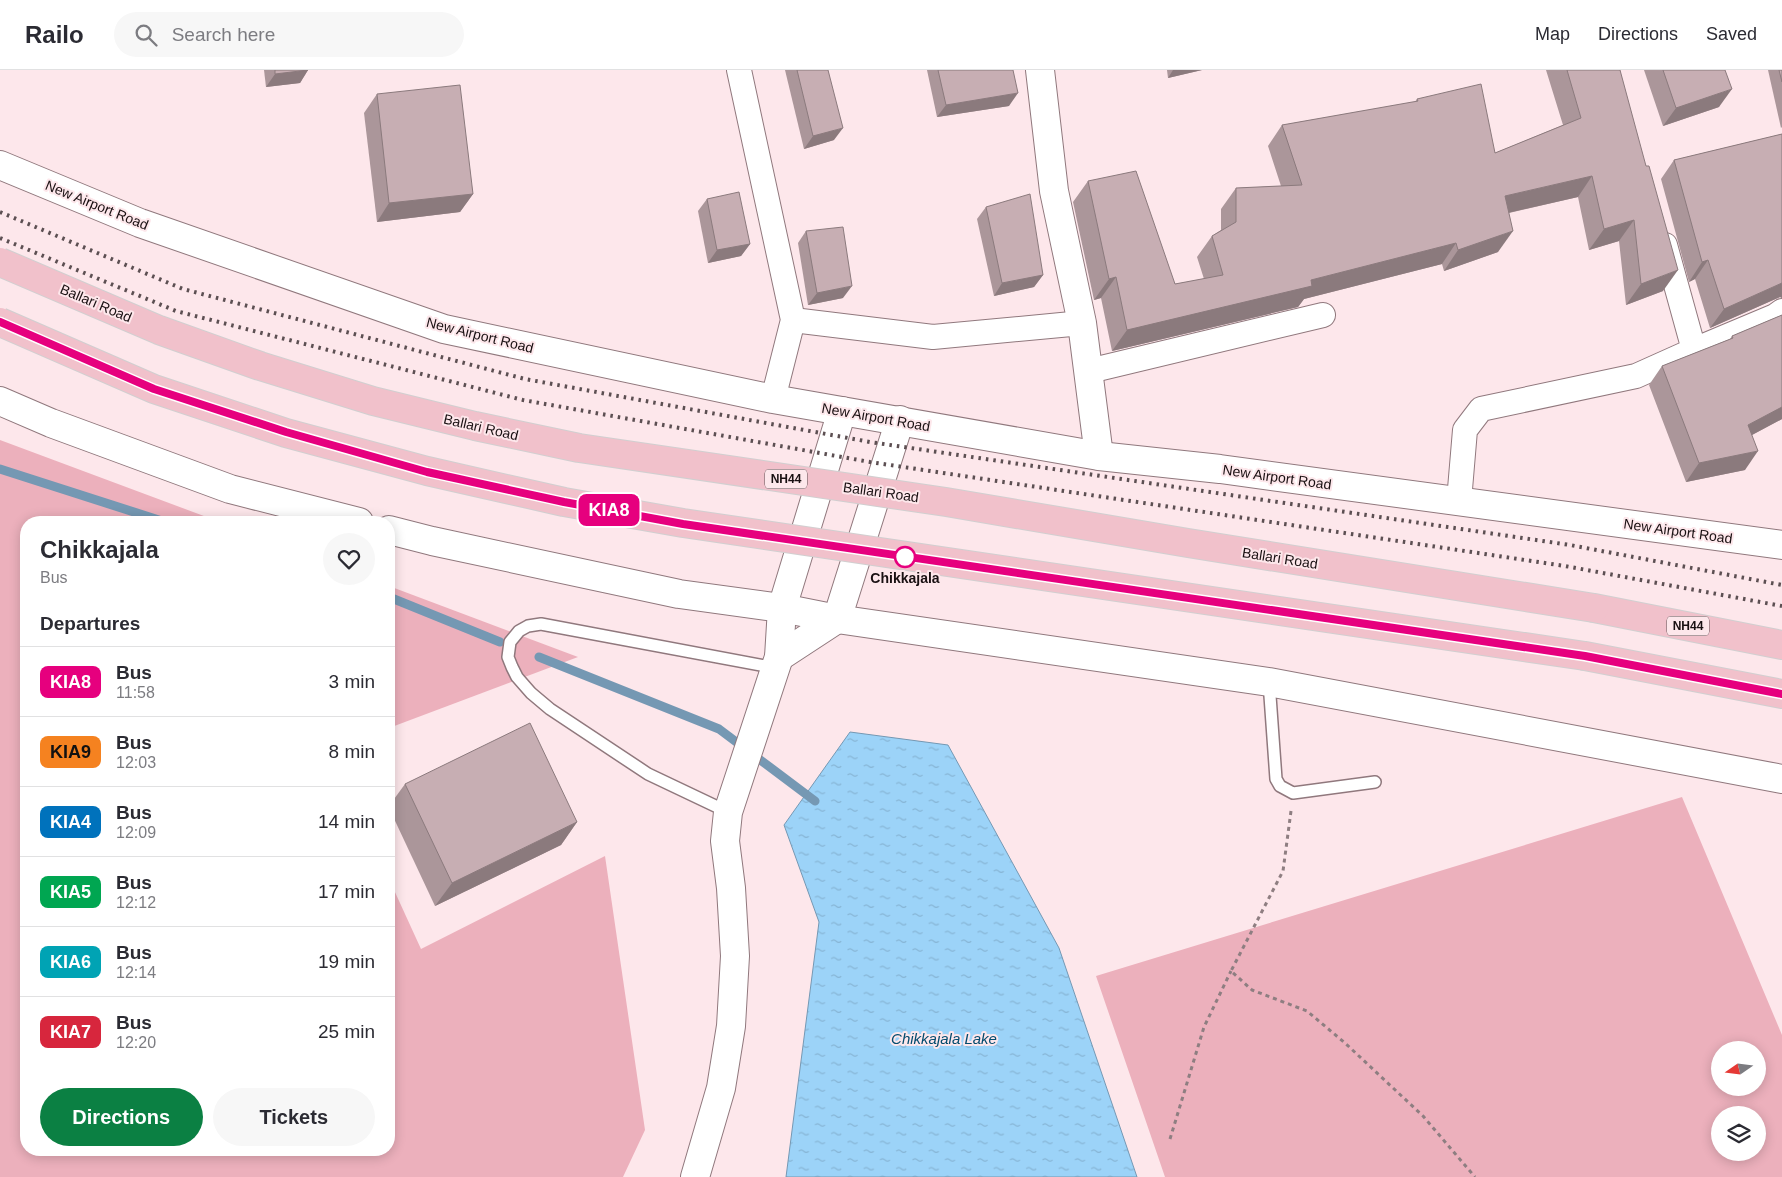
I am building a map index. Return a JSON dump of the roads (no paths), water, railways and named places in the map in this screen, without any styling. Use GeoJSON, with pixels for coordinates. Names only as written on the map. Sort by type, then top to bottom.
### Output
{"type":"FeatureCollection","features":[{"type":"Feature","properties":{"kind":"highway","name":"Ballari Road"},"geometry":{"type":"LineString","coordinates":[[0,262],[159,330],[260,366],[373,401],[475,426],[579,448],[946,502],[1594,608],[1782,645]]}},
{"type":"Feature","properties":{"kind":"highway"},"geometry":{"type":"LineString","coordinates":[[0,322],[154,389],[286,432],[427,472],[564,502],[683,524],[1585,656],[1782,694]]}},
{"type":"Feature","properties":{"kind":"street"},"geometry":{"type":"LineString","coordinates":[[739,70],[793,320],[773,399]]}},
{"type":"Feature","properties":{"kind":"street"},"geometry":{"type":"LineString","coordinates":[[1040,70],[1054,191],[1082,323],[1100,456]]}},
{"type":"Feature","properties":{"kind":"street","name":"New Airport Road"},"geometry":{"type":"LineString","coordinates":[[0,165],[140,223],[444,329],[773,399],[1100,456],[1782,544]]}},
{"type":"Feature","properties":{"kind":"street"},"geometry":{"type":"LineString","coordinates":[[1659,222],[1694,350]]}},
{"type":"Feature","properties":{"kind":"street"},"geometry":{"type":"LineString","coordinates":[[1459,501],[1465,430],[1481,409],[1636,376],[1775,316],[1782,311]]}},
{"type":"Feature","properties":{"kind":"street"},"geometry":{"type":"LineString","coordinates":[[1089,372],[1323,315]]}},
{"type":"Feature","properties":{"kind":"street"},"geometry":{"type":"LineString","coordinates":[[793,320],[933,337],[1082,323]]}},
{"type":"Feature","properties":{"kind":"street"},"geometry":{"type":"LineString","coordinates":[[0,401],[51,423],[230,489],[336,516]]}},
{"type":"Feature","properties":{"kind":"street"},"geometry":{"type":"LineString","coordinates":[[695,1177],[721,1088],[731,1026],[735,956],[731,888],[725,841],[728,812],[778,662],[782,608],[842,411]]}},
{"type":"Feature","properties":{"kind":"street"},"geometry":{"type":"LineString","coordinates":[[778,662],[837,619],[900,420]]}},
{"type":"Feature","properties":{"kind":"street"},"geometry":{"type":"LineString","coordinates":[[395,532],[432,542],[679,594],[1268,682],[1782,779]]}},
{"type":"Feature","properties":{"kind":"lane"},"geometry":{"type":"LineString","coordinates":[[728,812],[648,774],[550,708],[531,693],[517,676],[508,657],[510,642],[519,631],[528,626],[541,624],[778,662]]}},
{"type":"Feature","properties":{"kind":"lane"},"geometry":{"type":"LineString","coordinates":[[1268,682],[1276,779],[1280,786],[1293,793],[1375,782]]}},
{"type":"Feature","properties":{"kind":"water","name":"Chikkajala Lake"},"geometry":{"type":"Polygon","coordinates":[[[850,732],[948,745],[1059,948],[1137,1177],[786,1177],[819,922],[784,825],[850,732]]]}},
{"type":"Feature","properties":{"kind":"waterway"},"geometry":{"type":"LineString","coordinates":[[0,469],[146,516]]}},
{"type":"Feature","properties":{"kind":"waterway"},"geometry":{"type":"LineString","coordinates":[[395,599],[500,642]]}},
{"type":"Feature","properties":{"kind":"waterway"},"geometry":{"type":"LineString","coordinates":[[539,657],[719,729],[815,801]]}},
{"type":"Feature","properties":{"kind":"railway"},"geometry":{"type":"LineString","coordinates":[[0,212],[183,289],[525,379],[870,442],[1570,545],[1782,585]]}},
{"type":"Feature","properties":{"kind":"railway"},"geometry":{"type":"LineString","coordinates":[[0,238],[176,311],[523,400],[870,462],[1565,566],[1782,606]]}},
{"type":"Feature","properties":{"kind":"place","name":"Chikkajala"},"geometry":{"type":"Point","coordinates":[905,557]}}]}
